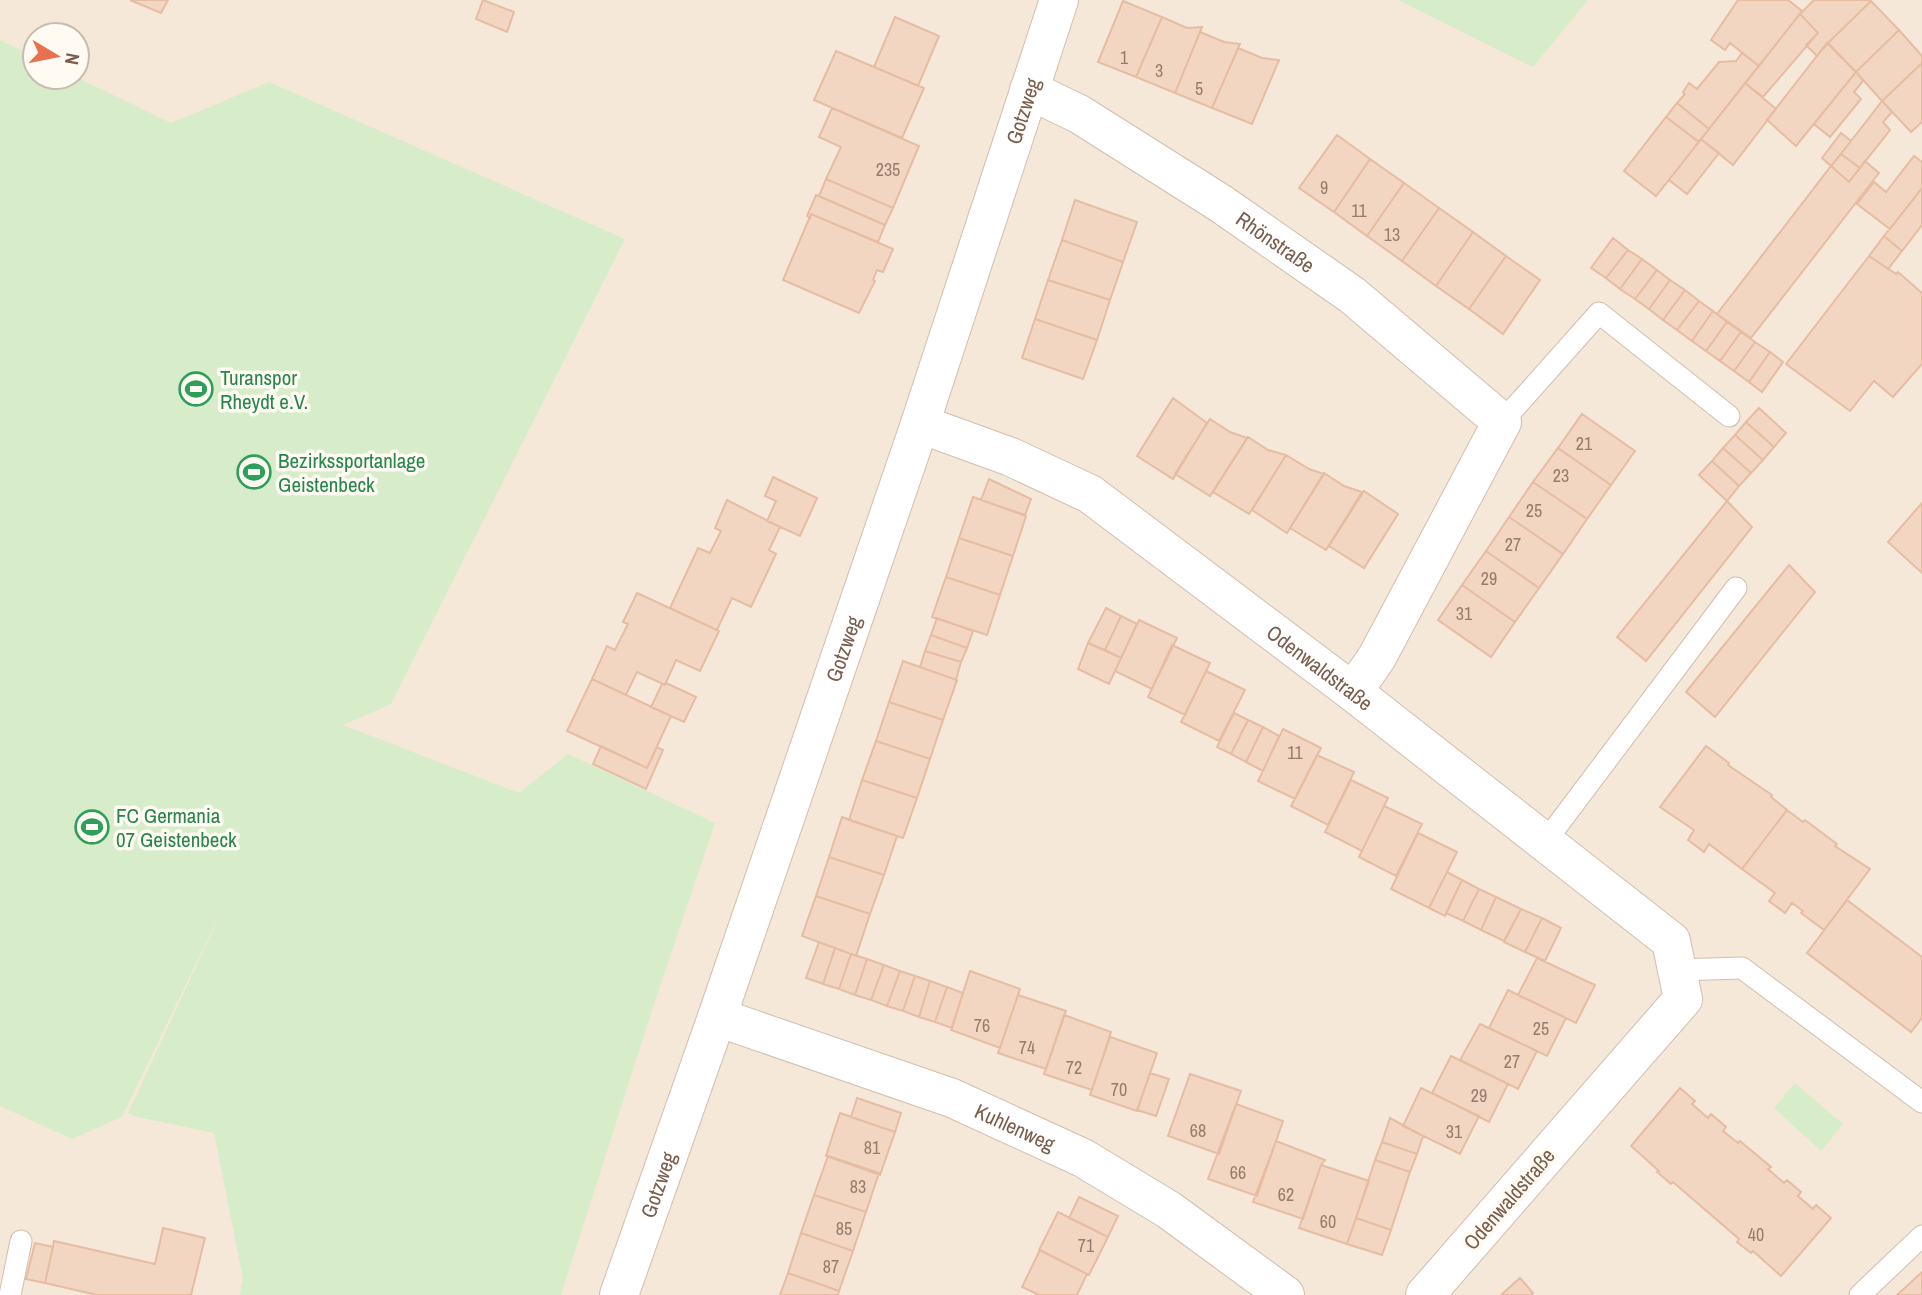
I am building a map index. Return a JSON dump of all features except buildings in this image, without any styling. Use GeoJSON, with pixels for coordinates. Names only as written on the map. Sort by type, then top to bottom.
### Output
{"type":"FeatureCollection","features":[{"type":"Feature","properties":{"kind":"street","name":"Gotzweg"},"geometry":{"type":"LineString","coordinates":[[619,1295],[920,424],[1059,0]]}},
{"type":"Feature","properties":{"kind":"street","name":"Rhönstraße"},"geometry":{"type":"LineString","coordinates":[[1029,90],[1079,114],[1185,181],[1352,295],[1503,422]]}},
{"type":"Feature","properties":{"kind":"street"},"geometry":{"type":"LineString","coordinates":[[1353,692],[1377,657],[1503,422]]}},
{"type":"Feature","properties":{"kind":"street","name":"Odenwaldstraße"},"geometry":{"type":"LineString","coordinates":[[920,424],[1011,457],[1090,494],[1353,692],[1671,941],[1683,999],[1425,1295]]}},
{"type":"Feature","properties":{"kind":"street","name":"Kuhlenweg"},"geometry":{"type":"LineString","coordinates":[[717,1017],[951,1098],[1083,1158],[1168,1210],[1286,1295]]}},
{"type":"Feature","properties":{"kind":"lane"},"geometry":{"type":"LineString","coordinates":[[1503,422],[1599,313],[1730,416]]}},
{"type":"Feature","properties":{"kind":"lane"},"geometry":{"type":"LineString","coordinates":[[1545,842],[1736,588]]}},
{"type":"Feature","properties":{"kind":"lane"},"geometry":{"type":"LineString","coordinates":[[1677,970],[1742,968],[1922,1102]]}},
{"type":"Feature","properties":{"kind":"lane"},"geometry":{"type":"LineString","coordinates":[[1860,1295],[1922,1236]]}},
{"type":"Feature","properties":{"kind":"lane"},"geometry":{"type":"LineString","coordinates":[[10,1295],[21,1241]]}},
{"type":"Feature","properties":{"kind":"shaded area"},"geometry":{"type":"Polygon","coordinates":[[[0,0],[1922,0],[1922,1295],[0,1295],[0,0]]]}},
{"type":"Feature","properties":{"kind":"green space"},"geometry":{"type":"Polygon","coordinates":[[[1398,0],[1588,0],[1533,67],[1398,0]]]}},
{"type":"Feature","properties":{"kind":"green space","name":"Bezirkssportanlage Geistenbeck"},"geometry":{"type":"Polygon","coordinates":[[[0,40],[21,50],[21,91],[91,91],[91,84],[171,123],[269,82],[625,239],[391,704],[343,725],[519,793],[568,754],[715,823],[561,1295],[240,1295],[243,1279],[214,1133],[128,1113],[231,891],[122,1117],[72,1139],[0,1106],[0,40]]]}},
{"type":"Feature","properties":{"kind":"green space"},"geometry":{"type":"Polygon","coordinates":[[[1795,1083],[1843,1124],[1821,1151],[1774,1108],[1795,1083]]]}},
{"type":"Feature","properties":{"kind":"place","name":"Turanspor Rheydt e.V."},"geometry":{"type":"Point","coordinates":[196,389]}},
{"type":"Feature","properties":{"kind":"place","name":"Bezirkssportanlage Geistenbeck"},"geometry":{"type":"Point","coordinates":[254,472]}},
{"type":"Feature","properties":{"kind":"place","name":"FC Germania 07 Geistenbeck"},"geometry":{"type":"Point","coordinates":[92,827]}}]}
